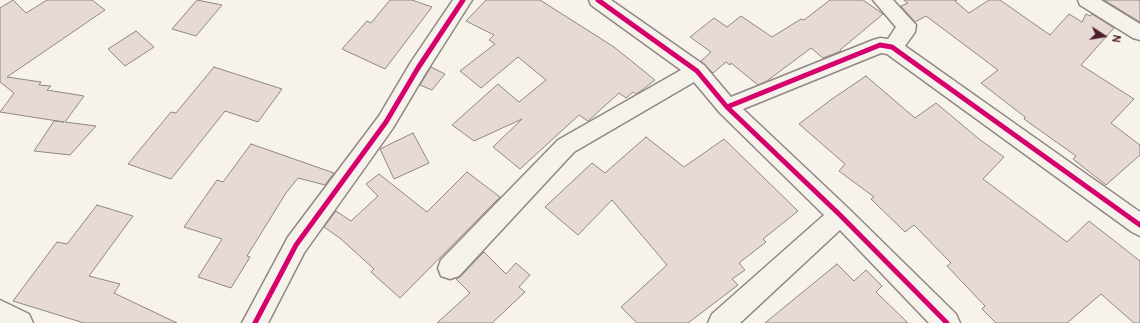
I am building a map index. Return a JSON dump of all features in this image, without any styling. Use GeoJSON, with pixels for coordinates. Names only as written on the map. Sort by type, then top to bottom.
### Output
{"type":"FeatureCollection","features":[{"type":"Feature","properties":{"kind":"street"},"geometry":{"type":"LineString","coordinates":[[255,323],[296,244],[386,122],[418,68],[463,0]]}},
{"type":"Feature","properties":{"kind":"street"},"geometry":{"type":"LineString","coordinates":[[598,0],[697,71],[727,107],[840,215],[947,323]]}},
{"type":"Feature","properties":{"kind":"street"},"geometry":{"type":"LineString","coordinates":[[882,0],[903,20],[906,25],[905,32],[892,47]]}},
{"type":"Feature","properties":{"kind":"street"},"geometry":{"type":"LineString","coordinates":[[1087,0],[1140,33]]}},
{"type":"Feature","properties":{"kind":"street"},"geometry":{"type":"LineString","coordinates":[[727,107],[880,45],[892,47],[1140,225]]}},
{"type":"Feature","properties":{"kind":"street"},"geometry":{"type":"LineString","coordinates":[[450,268],[566,146],[697,71]]}},
{"type":"Feature","properties":{"kind":"street"},"geometry":{"type":"LineString","coordinates":[[721,323],[840,215]]}},
{"type":"Feature","properties":{"kind":"street"},"geometry":{"type":"LineString","coordinates":[[0,312],[20,323]]}},
{"type":"Feature","properties":{"kind":"building"},"geometry":{"type":"Polygon","coordinates":[[[13,0],[26,13],[47,0],[92,0],[105,10],[7,77],[41,82],[39,85],[51,86],[47,90],[84,96],[65,122],[96,126],[70,155],[34,151],[54,121],[64,122],[0,112],[14,93],[0,82],[0,8],[13,0]]]}},
{"type":"Feature","properties":{"kind":"building"},"geometry":{"type":"Polygon","coordinates":[[[197,0],[222,5],[196,36],[172,29],[197,0]]]}},
{"type":"Feature","properties":{"kind":"building"},"geometry":{"type":"Polygon","coordinates":[[[390,0],[412,0],[432,7],[385,69],[342,49],[367,21],[371,23],[390,0]]]}},
{"type":"Feature","properties":{"kind":"building"},"geometry":{"type":"Polygon","coordinates":[[[486,0],[540,0],[614,47],[655,80],[636,94],[633,92],[626,98],[619,93],[588,121],[579,115],[520,169],[493,147],[522,119],[474,141],[452,125],[498,84],[519,102],[546,80],[518,57],[481,88],[460,71],[495,44],[489,40],[494,35],[466,21],[486,0]]]}},
{"type":"Feature","properties":{"kind":"building"},"geometry":{"type":"Polygon","coordinates":[[[830,0],[863,0],[883,14],[840,50],[841,51],[823,58],[811,48],[767,81],[758,85],[731,63],[730,65],[726,62],[713,73],[701,61],[711,52],[690,37],[714,18],[727,27],[741,16],[772,37],[801,19],[804,20],[830,0]]]}},
{"type":"Feature","properties":{"kind":"building"},"geometry":{"type":"Polygon","coordinates":[[[904,0],[957,0],[955,1],[969,13],[989,0],[1000,0],[1050,35],[1069,14],[1082,22],[1086,14],[1090,16],[1092,14],[1114,28],[1081,65],[1134,99],[1111,123],[1140,145],[1140,155],[1106,185],[1073,159],[1076,156],[1024,119],[1025,117],[981,83],[998,70],[926,16],[915,22],[901,6],[908,3],[904,0]]]}},
{"type":"Feature","properties":{"kind":"building"},"geometry":{"type":"Polygon","coordinates":[[[1104,0],[1140,0],[1140,22],[1104,0]]]}},
{"type":"Feature","properties":{"kind":"building"},"geometry":{"type":"Polygon","coordinates":[[[136,31],[154,47],[125,66],[108,49],[136,31]]]}},
{"type":"Feature","properties":{"kind":"building"},"geometry":{"type":"Polygon","coordinates":[[[214,67],[282,89],[258,122],[225,111],[171,179],[128,164],[171,112],[176,113],[214,67]]]}},
{"type":"Feature","properties":{"kind":"building"},"geometry":{"type":"Polygon","coordinates":[[[431,67],[445,74],[432,90],[420,85],[431,67]]]}},
{"type":"Feature","properties":{"kind":"building"},"geometry":{"type":"Polygon","coordinates":[[[866,76],[915,118],[936,103],[979,139],[1004,157],[983,179],[1067,242],[1089,221],[1140,261],[1140,323],[1134,323],[1101,294],[1067,323],[996,323],[982,309],[985,306],[947,266],[951,263],[914,225],[905,232],[871,199],[874,197],[839,171],[845,164],[799,124],[866,76]]]}},
{"type":"Feature","properties":{"kind":"building"},"geometry":{"type":"Polygon","coordinates":[[[413,133],[429,163],[394,179],[380,149],[413,133]]]}},
{"type":"Feature","properties":{"kind":"building"},"geometry":{"type":"Polygon","coordinates":[[[646,137],[684,167],[724,139],[798,211],[763,239],[766,242],[739,263],[745,270],[732,279],[738,285],[688,323],[637,323],[621,307],[667,265],[612,200],[578,235],[545,207],[592,163],[605,173],[646,137]]]}},
{"type":"Feature","properties":{"kind":"building"},"geometry":{"type":"Polygon","coordinates":[[[251,144],[334,173],[325,185],[298,178],[286,193],[247,256],[250,257],[231,288],[198,277],[222,239],[184,227],[217,180],[223,182],[251,144]]]}},
{"type":"Feature","properties":{"kind":"building"},"geometry":{"type":"Polygon","coordinates":[[[467,172],[500,197],[400,298],[371,272],[374,269],[341,239],[324,227],[336,211],[351,221],[378,196],[366,184],[379,174],[427,212],[467,172]]]}},
{"type":"Feature","properties":{"kind":"building"},"geometry":{"type":"Polygon","coordinates":[[[97,205],[133,216],[89,276],[120,284],[114,293],[177,323],[84,323],[13,301],[57,242],[67,244],[97,205]]]}},
{"type":"Feature","properties":{"kind":"building"},"geometry":{"type":"Polygon","coordinates":[[[484,252],[506,274],[516,263],[530,275],[519,287],[525,292],[492,323],[437,323],[470,293],[456,279],[460,277],[484,252]]]}},
{"type":"Feature","properties":{"kind":"building"},"geometry":{"type":"Polygon","coordinates":[[[837,264],[854,281],[866,270],[882,286],[876,292],[908,323],[765,323],[837,264]]]}},
{"type":"Feature","properties":{"kind":"cycle path"},"geometry":{"type":"LineString","coordinates":[[255,323],[296,245],[386,122],[418,68],[463,0]]}},
{"type":"Feature","properties":{"kind":"cycle path"},"geometry":{"type":"LineString","coordinates":[[598,0],[697,71],[727,107],[840,215],[947,323]]}},
{"type":"Feature","properties":{"kind":"cycle path"},"geometry":{"type":"LineString","coordinates":[[727,107],[880,45],[892,47],[1140,225]]}}]}
